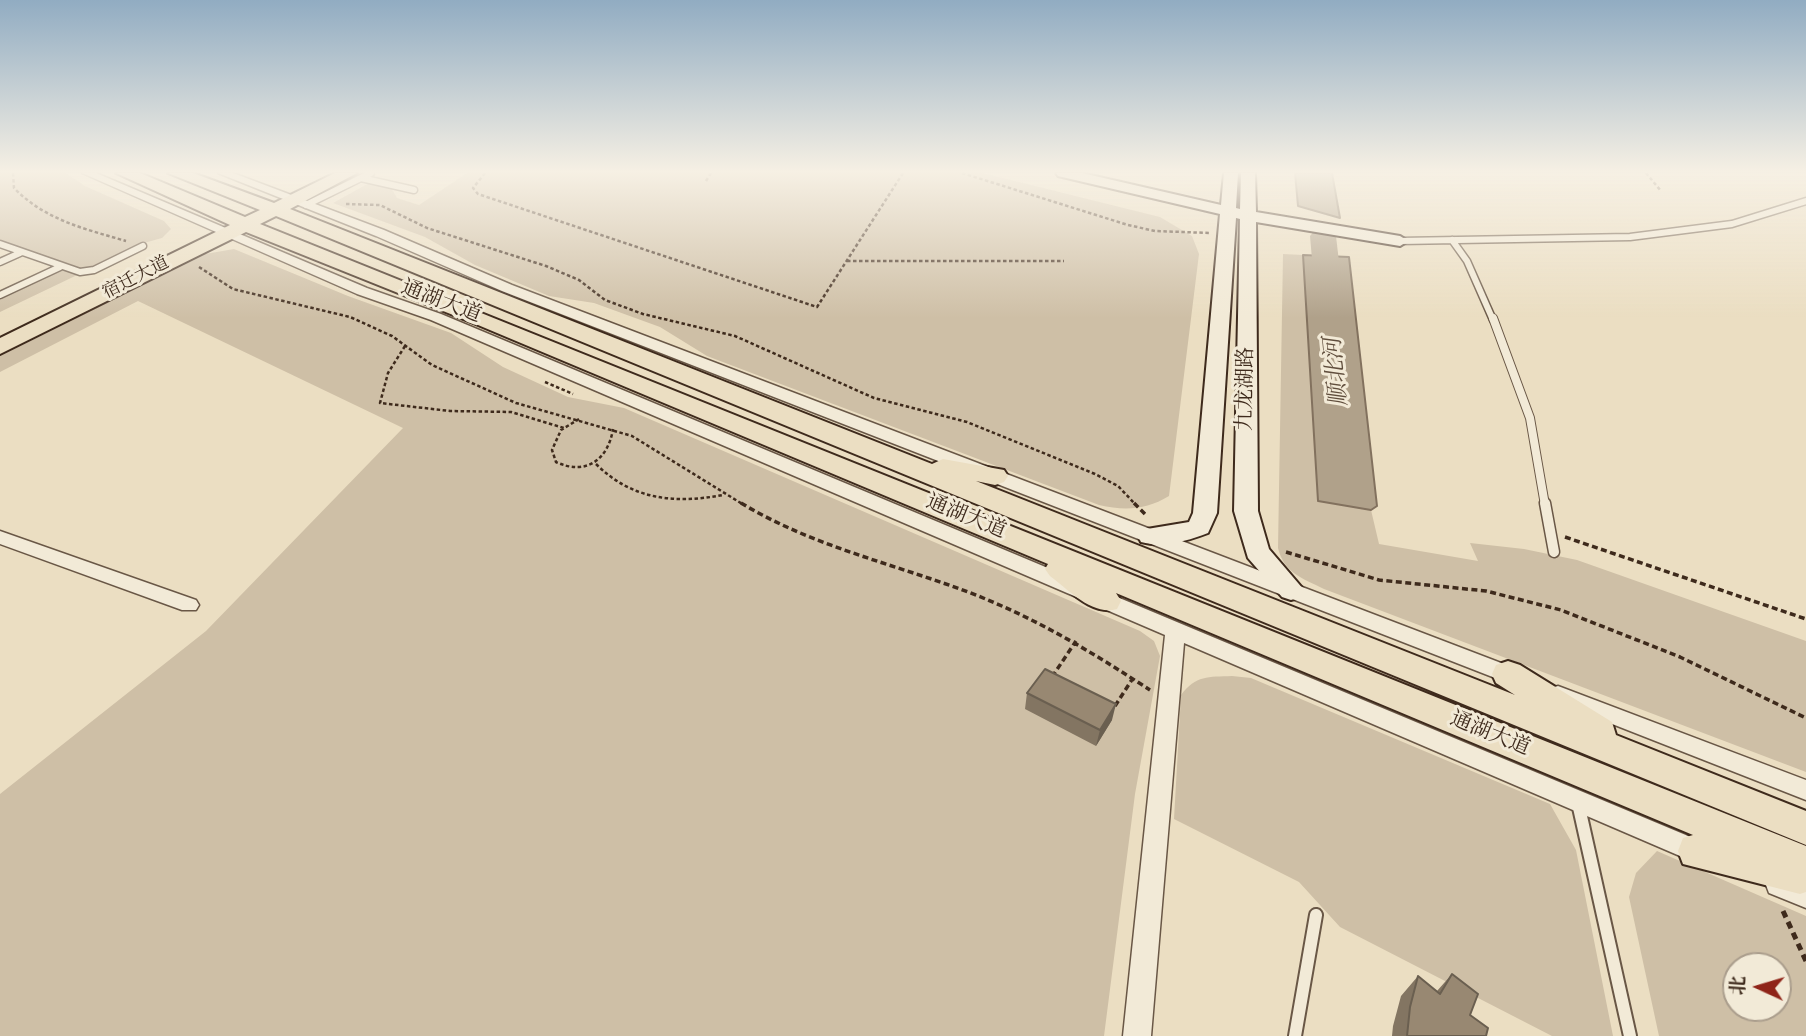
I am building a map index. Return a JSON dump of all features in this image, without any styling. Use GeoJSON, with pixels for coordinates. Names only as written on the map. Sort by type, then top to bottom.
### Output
{"type":"FeatureCollection","features":[{"type":"Feature","properties":{"kind":"main road","name":"宿迁大道"},"geometry":{"type":"LineString","coordinates":[[0,329],[236,221]]}},
{"type":"Feature","properties":{"kind":"main road","name":"宿迁大道"},"geometry":{"type":"LineString","coordinates":[[0,347],[185,253],[240,221]]}},
{"type":"Feature","properties":{"kind":"main road","name":"通湖大道"},"geometry":{"type":"LineString","coordinates":[[267,221],[309,259],[377,277],[1806,864]]}},
{"type":"Feature","properties":{"kind":"main road","name":"通湖大道"},"geometry":{"type":"LineString","coordinates":[[287,221],[346,239],[1806,828]]}},
{"type":"Feature","properties":{"kind":"main road"},"geometry":{"type":"LineString","coordinates":[[309,259],[311,244],[318,239],[346,239]]}},
{"type":"Feature","properties":{"kind":"main road"},"geometry":{"type":"LineString","coordinates":[[507,288],[550,323]]}},
{"type":"Feature","properties":{"kind":"main road"},"geometry":{"type":"LineString","coordinates":[[880,455],[995,476]]}},
{"type":"Feature","properties":{"kind":"main road"},"geometry":{"type":"LineString","coordinates":[[1015,538],[1106,601]]}},
{"type":"Feature","properties":{"kind":"main road"},"geometry":{"type":"LineString","coordinates":[[1508,674],[1665,772]]}},
{"type":"Feature","properties":{"kind":"main road"},"geometry":{"type":"LineString","coordinates":[[1697,851],[1806,877]]}},
{"type":"Feature","properties":{"kind":"street"},"geometry":{"type":"LineString","coordinates":[[287,221],[507,288],[995,476],[1149,528],[1291,590],[1806,790]]}},
{"type":"Feature","properties":{"kind":"street","name":"九龙湖路"},"geometry":{"type":"LineString","coordinates":[[1149,528],[1180,534],[1199,527],[1206,513],[1227,234],[1234,221]]}},
{"type":"Feature","properties":{"kind":"street","name":"九龙湖路"},"geometry":{"type":"LineString","coordinates":[[1238,221],[1246,511],[1250,534],[1261,556],[1291,590]]}},
{"type":"Feature","properties":{"kind":"street"},"geometry":{"type":"LineString","coordinates":[[1278,221],[1339,234],[1400,241]]}},
{"type":"Feature","properties":{"kind":"street"},"geometry":{"type":"LineString","coordinates":[[309,259],[362,291],[436,317],[1806,896]]}},
{"type":"Feature","properties":{"kind":"street"},"geometry":{"type":"LineString","coordinates":[[0,537],[188,605]]}},
{"type":"Feature","properties":{"kind":"street"},"geometry":{"type":"LineString","coordinates":[[1137,1036],[1175,630]]}},
{"type":"Feature","properties":{"kind":"lane"},"geometry":{"type":"LineString","coordinates":[[1400,241],[1630,237],[1741,221]]}},
{"type":"Feature","properties":{"kind":"lane"},"geometry":{"type":"LineString","coordinates":[[1452,240],[1467,261],[1492,316],[1530,418],[1554,552]]}},
{"type":"Feature","properties":{"kind":"lane"},"geometry":{"type":"LineString","coordinates":[[0,244],[60,267],[88,272],[143,246]]}},
{"type":"Feature","properties":{"kind":"lane"},"geometry":{"type":"LineString","coordinates":[[0,262],[20,253]]}},
{"type":"Feature","properties":{"kind":"lane"},"geometry":{"type":"LineString","coordinates":[[0,295],[60,267]]}},
{"type":"Feature","properties":{"kind":"lane"},"geometry":{"type":"LineString","coordinates":[[1577,801],[1630,1036]]}},
{"type":"Feature","properties":{"kind":"lane"},"geometry":{"type":"LineString","coordinates":[[1295,1036],[1316,915]]}},
{"type":"Feature","properties":{"kind":"path"},"geometry":{"type":"LineString","coordinates":[[64,221],[143,246]]}},
{"type":"Feature","properties":{"kind":"path"},"geometry":{"type":"LineString","coordinates":[[413,221],[546,266],[579,281],[605,300],[662,320],[735,336],[874,398],[967,422],[1118,486],[1134,500],[1149,528]]}},
{"type":"Feature","properties":{"kind":"path"},"geometry":{"type":"LineString","coordinates":[[560,221],[817,307],[872,221]]}},
{"type":"Feature","properties":{"kind":"path"},"geometry":{"type":"LineString","coordinates":[[1116,221],[1155,231],[1227,234]]}},
{"type":"Feature","properties":{"kind":"path"},"geometry":{"type":"LineString","coordinates":[[185,253],[204,272],[233,289],[351,317],[405,346],[432,365],[516,403],[613,429],[653,447],[725,495],[821,544],[968,592],[1076,641],[1169,702]]}},
{"type":"Feature","properties":{"kind":"path"},"geometry":{"type":"LineString","coordinates":[[847,261],[1064,261]]}},
{"type":"Feature","properties":{"kind":"path"},"geometry":{"type":"LineString","coordinates":[[405,346],[394,355],[389,376],[380,392],[380,402],[397,407],[511,412],[564,428]]}},
{"type":"Feature","properties":{"kind":"path"},"geometry":{"type":"LineString","coordinates":[[579,419],[564,428],[553,443],[552,456],[556,462],[569,469],[596,464],[608,451],[613,429]]}},
{"type":"Feature","properties":{"kind":"path"},"geometry":{"type":"LineString","coordinates":[[596,464],[605,475],[652,498],[686,501],[725,495]]}},
{"type":"Feature","properties":{"kind":"path"},"geometry":{"type":"LineString","coordinates":[[1550,532],[1806,619]]}},
{"type":"Feature","properties":{"kind":"path"},"geometry":{"type":"LineString","coordinates":[[1261,556],[1287,552],[1379,580],[1486,591],[1526,599],[1627,634],[1806,718]]}},
{"type":"Feature","properties":{"kind":"path"},"geometry":{"type":"LineString","coordinates":[[1061,683],[1051,678],[1076,641]]}},
{"type":"Feature","properties":{"kind":"path"},"geometry":{"type":"LineString","coordinates":[[1103,704],[1114,709],[1133,678]]}},
{"type":"Feature","properties":{"kind":"path"},"geometry":{"type":"LineString","coordinates":[[1781,907],[1806,961]]}},
{"type":"Feature","properties":{"kind":"shaded area"},"geometry":{"type":"Polygon","coordinates":[[[0,221],[164,221],[171,229],[162,238],[144,243],[0,312],[0,298],[70,264],[38,256],[0,240],[0,221]]]}},
{"type":"Feature","properties":{"kind":"shaded area"},"geometry":{"type":"Polygon","coordinates":[[[383,221],[1167,221],[1192,236],[1199,254],[1169,496],[1135,508],[1099,505],[707,356],[660,327],[594,303],[549,296],[475,265],[425,237],[383,221]]]}},
{"type":"Feature","properties":{"kind":"shaded area"},"geometry":{"type":"Polygon","coordinates":[[[234,249],[348,296],[451,333],[503,367],[568,397],[624,408],[1140,631],[1154,641],[1160,656],[1135,794],[1104,1036],[0,1036],[0,794],[206,631],[403,428],[138,301],[0,372],[0,356],[205,254],[234,249]]]}},
{"type":"Feature","properties":{"kind":"shaded area"},"geometry":{"type":"Polygon","coordinates":[[[1283,254],[1303,255],[1318,501],[1371,510],[1379,544],[1478,561],[1470,543],[1524,549],[1577,560],[1806,641],[1806,772],[1324,589],[1289,569],[1278,548],[1283,254]]]}},
{"type":"Feature","properties":{"kind":"shaded area"},"geometry":{"type":"Polygon","coordinates":[[[1232,676],[1251,678],[1550,804],[1576,850],[1613,1036],[1552,1036],[1340,927],[1299,882],[1174,819],[1181,695],[1197,680],[1232,676]]]}},
{"type":"Feature","properties":{"kind":"shaded area"},"geometry":{"type":"Polygon","coordinates":[[[1657,851],[1806,916],[1806,1036],[1659,1036],[1629,897],[1636,873],[1657,851]]]}},
{"type":"Feature","properties":{"kind":"water"},"geometry":{"type":"Polygon","coordinates":[[[1303,255],[1349,257],[1377,506],[1371,510],[1318,501],[1303,255]]]}},
{"type":"Feature","properties":{"kind":"building"},"geometry":{"type":"Polygon","coordinates":[[[1045,669],[1116,704],[1100,730],[1027,693],[1045,669]]]}},
{"type":"Feature","properties":{"kind":"building"},"geometry":{"type":"Polygon","coordinates":[[[1452,974],[1478,994],[1470,1015],[1488,1028],[1486,1036],[1407,1036],[1410,1007],[1418,976],[1440,994],[1452,974]]]}},
{"type":"Feature","properties":{"kind":"waterway","name":"顺北河"},"geometry":{"type":"LineString","coordinates":[[1323,236],[1330,305]]}}]}
